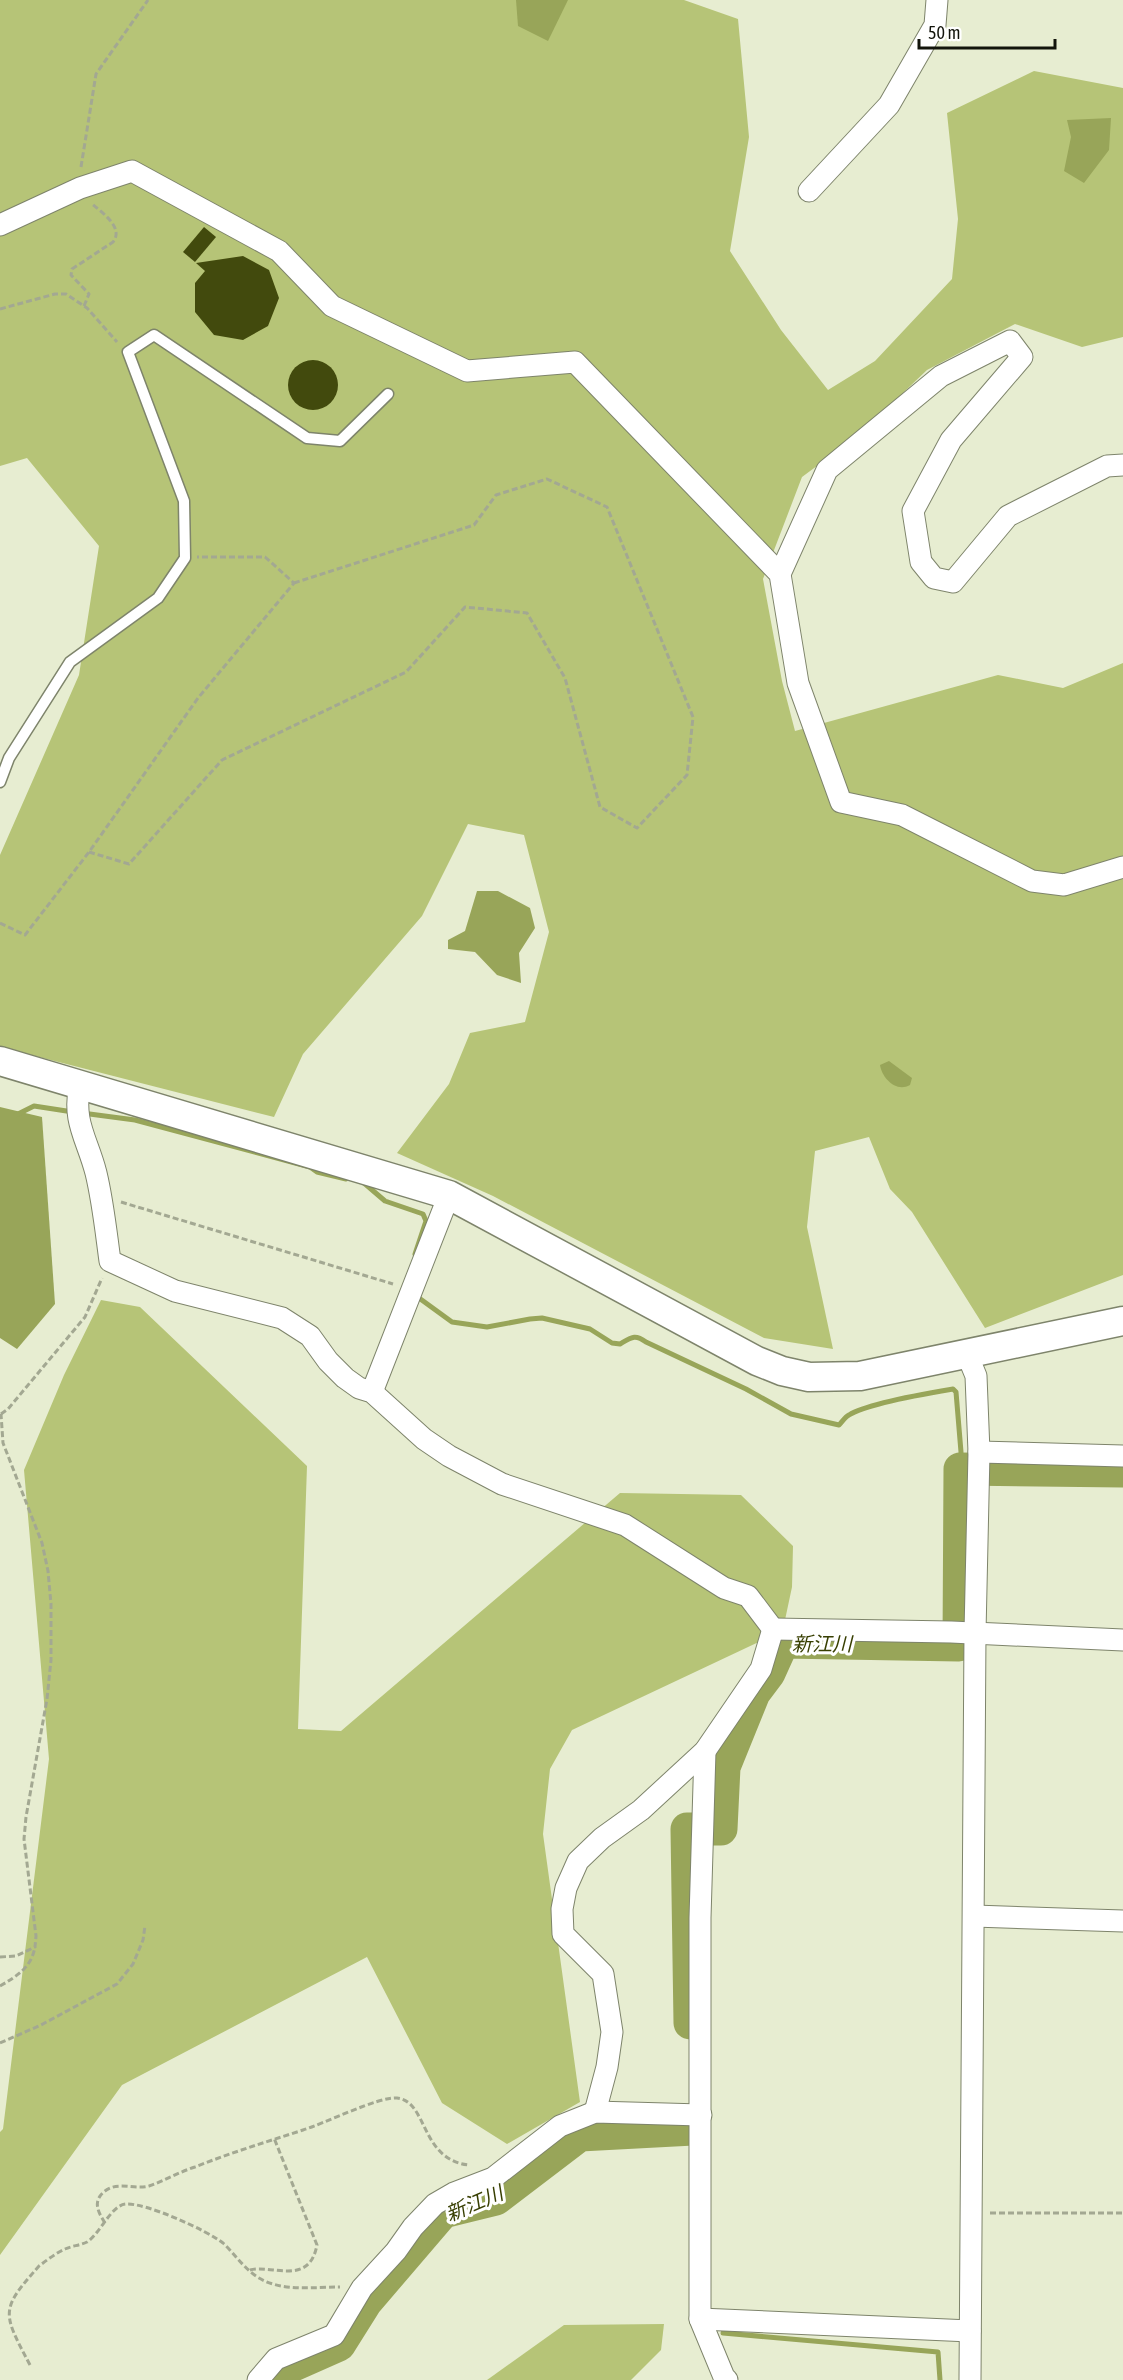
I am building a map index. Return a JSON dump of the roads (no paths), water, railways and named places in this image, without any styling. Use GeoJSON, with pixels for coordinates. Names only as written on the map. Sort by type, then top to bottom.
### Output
{"type":"FeatureCollection","features":[{"type":"Feature","properties":{"kind":"street"},"geometry":{"type":"LineString","coordinates":[[809,191],[889,105],[935,25],[937,0]]}},
{"type":"Feature","properties":{"kind":"street"},"geometry":{"type":"LineString","coordinates":[[0,225],[80,188],[132,171],[279,250],[332,306],[467,371],[575,362],[780,574]]}},
{"type":"Feature","properties":{"kind":"street"},"geometry":{"type":"LineString","coordinates":[[1123,465],[1107,466],[1008,516],[953,582],[934,578],[921,562],[913,510],[951,440],[1022,357],[1010,341],[941,376],[827,470],[780,574],[798,683],[841,802],[902,814],[1032,881],[1064,885],[1123,867]]}},
{"type":"Feature","properties":{"kind":"street"},"geometry":{"type":"LineString","coordinates":[[0,1061],[449,1195],[757,1361],[782,1371],[809,1377],[860,1376],[1123,1321]]}},
{"type":"Feature","properties":{"kind":"street"},"geometry":{"type":"LineString","coordinates":[[80,1084],[76,1104],[77,1116],[96,1174],[110,1261],[175,1291],[282,1318],[310,1336],[328,1361],[345,1378],[359,1388],[372,1392],[424,1439],[449,1456],[502,1484],[625,1526],[724,1588],[748,1596],[773,1629]]}},
{"type":"Feature","properties":{"kind":"street"},"geometry":{"type":"LineString","coordinates":[[372,1392],[449,1195]]}},
{"type":"Feature","properties":{"kind":"street"},"geometry":{"type":"LineString","coordinates":[[967,1354],[976,1376],[979,1453],[974,1633],[970,2380]]}},
{"type":"Feature","properties":{"kind":"street"},"geometry":{"type":"LineString","coordinates":[[979,1453],[1123,1456]]}},
{"type":"Feature","properties":{"kind":"street"},"geometry":{"type":"LineString","coordinates":[[773,1629],[951,1632],[1123,1640]]}},
{"type":"Feature","properties":{"kind":"street"},"geometry":{"type":"LineString","coordinates":[[595,2112],[607,2067],[612,2032],[603,1974],[563,1934],[562,1909],[566,1888],[578,1861],[602,1838],[641,1810],[705,1751],[761,1669],[773,1629]]}},
{"type":"Feature","properties":{"kind":"street"},"geometry":{"type":"LineString","coordinates":[[705,1751],[699,1918],[700,2319],[724,2377],[728,2380]]}},
{"type":"Feature","properties":{"kind":"street"},"geometry":{"type":"LineString","coordinates":[[974,1916],[1123,1921]]}},
{"type":"Feature","properties":{"kind":"street"},"geometry":{"type":"LineString","coordinates":[[258,2380],[276,2359],[334,2335],[362,2288],[435,2204],[454,2193],[493,2178],[560,2126],[595,2112],[701,2115]]}},
{"type":"Feature","properties":{"kind":"street"},"geometry":{"type":"LineString","coordinates":[[700,2319],[970,2331]]}},
{"type":"Feature","properties":{"kind":"lane"},"geometry":{"type":"LineString","coordinates":[[0,782],[9,758],[70,662],[158,598],[185,558],[184,501],[128,352],[154,335],[307,438],[340,441],[388,394]]}},
{"type":"Feature","properties":{"kind":"waterway"},"geometry":{"type":"LineString","coordinates":[[16,1115],[34,1106],[73,1112]]}},
{"type":"Feature","properties":{"kind":"waterway"},"geometry":{"type":"LineString","coordinates":[[82,1113],[135,1120],[310,1167],[317,1172],[346,1179]]}},
{"type":"Feature","properties":{"kind":"waterway"},"geometry":{"type":"LineString","coordinates":[[364,1183],[385,1201],[423,1214],[426,1221],[415,1254]]}},
{"type":"Feature","properties":{"kind":"waterway"},"geometry":{"type":"LineString","coordinates":[[418,1292],[419,1298],[452,1322],[487,1327],[542,1318],[590,1329],[612,1343],[620,1344],[636,1337],[746,1389],[791,1414],[839,1425],[849,1415],[870,1406],[953,1389],[956,1392],[961,1452],[960,1469]]}},
{"type":"Feature","properties":{"kind":"waterway","name":"新江川"},"geometry":{"type":"LineString","coordinates":[[690,2023],[687,1829],[721,1829],[724,1767],[754,1693],[769,1673],[783,1642],[959,1645],[960,1469],[1123,1471]]}},
{"type":"Feature","properties":{"kind":"waterway","name":"新江川"},"geometry":{"type":"LineString","coordinates":[[272,2380],[280,2371],[339,2345],[366,2302],[443,2212],[496,2199],[580,2135],[693,2129]]}},
{"type":"Feature","properties":{"kind":"waterway"},"geometry":{"type":"LineString","coordinates":[[723,2333],[938,2352],[940,2380]]}}]}
